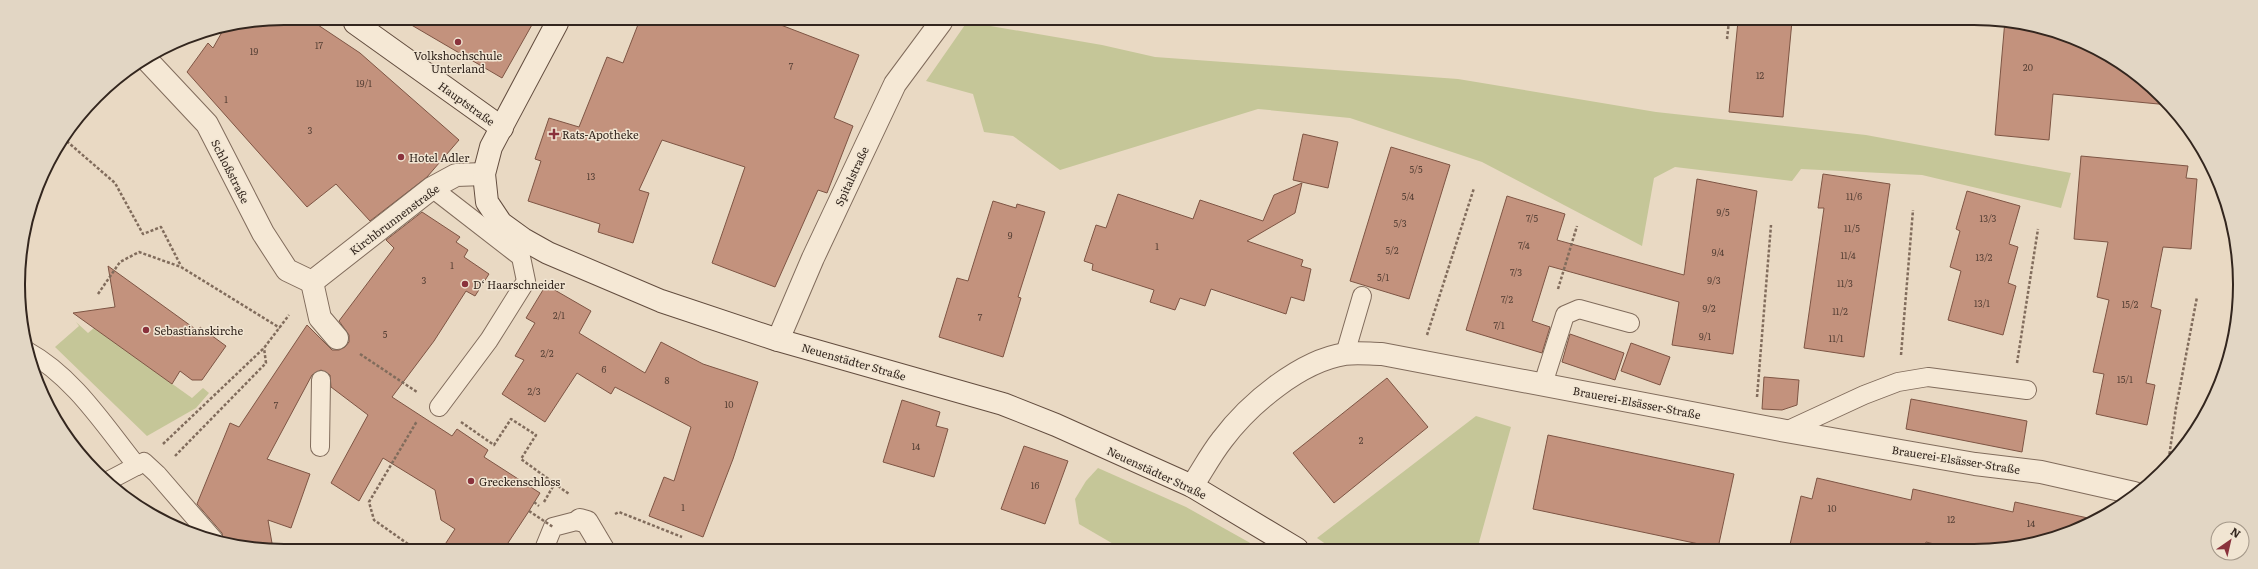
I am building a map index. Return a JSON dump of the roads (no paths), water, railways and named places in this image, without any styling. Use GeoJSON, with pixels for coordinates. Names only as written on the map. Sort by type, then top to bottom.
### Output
{"type":"FeatureCollection","features":[{"type":"Feature","properties":{"kind":"street","name":"Hauptstraße"},"geometry":{"type":"LineString","coordinates":[[365,25],[502,128],[556,25]]}},
{"type":"Feature","properties":{"kind":"street","name":"Spitalstraße"},"geometry":{"type":"LineString","coordinates":[[778,340],[813,258],[895,84],[939,25]]}},
{"type":"Feature","properties":{"kind":"street","name":"Schloßstraße"},"geometry":{"type":"LineString","coordinates":[[150,63],[206,124],[263,233],[288,270],[312,282]]}},
{"type":"Feature","properties":{"kind":"street","name":"Neuenstädter Straße"},"geometry":{"type":"LineString","coordinates":[[502,128],[491,147],[484,174],[487,202],[501,223],[523,239],[548,253],[661,301],[778,340],[1003,404],[1056,425],[1192,486],[1289,544]]}},
{"type":"Feature","properties":{"kind":"street","name":"Kirchbrunnenstraße"},"geometry":{"type":"LineString","coordinates":[[312,282],[432,188],[456,175],[484,174]]}},
{"type":"Feature","properties":{"kind":"street"},"geometry":{"type":"LineString","coordinates":[[312,282],[320,318],[335,341]]}},
{"type":"Feature","properties":{"kind":"street","name":"Brauerei-Elsässer-Straße"},"geometry":{"type":"LineString","coordinates":[[1192,486],[1222,439],[1255,405],[1285,380],[1313,363],[1345,354],[1382,354],[1786,431],[1975,464],[2041,472],[2129,492]]}},
{"type":"Feature","properties":{"kind":"street"},"geometry":{"type":"LineString","coordinates":[[585,524],[599,544]]}},
{"type":"Feature","properties":{"kind":"lane"},"geometry":{"type":"LineString","coordinates":[[432,188],[521,257],[526,281],[489,340],[439,407]]}},
{"type":"Feature","properties":{"kind":"lane"},"geometry":{"type":"LineString","coordinates":[[1345,354],[1362,296]]}},
{"type":"Feature","properties":{"kind":"lane"},"geometry":{"type":"LineString","coordinates":[[1543,384],[1565,315],[1579,309],[1630,323]]}},
{"type":"Feature","properties":{"kind":"lane"},"geometry":{"type":"LineString","coordinates":[[35,355],[45,361],[75,388],[140,464],[158,474],[207,532]]}},
{"type":"Feature","properties":{"kind":"lane"},"geometry":{"type":"LineString","coordinates":[[1786,431],[1864,394],[1898,382],[1928,377],[2020,389]]}},
{"type":"Feature","properties":{"kind":"lane"},"geometry":{"type":"LineString","coordinates":[[320,447],[321,380]]}},
{"type":"Feature","properties":{"kind":"lane"},"geometry":{"type":"LineString","coordinates":[[112,479],[140,464]]}},
{"type":"Feature","properties":{"kind":"lane"},"geometry":{"type":"LineString","coordinates":[[546,544],[553,527],[585,524]]}},
{"type":"Feature","properties":{"kind":"place","name":"Volkshochschule Unterland"},"geometry":{"type":"Point","coordinates":[458,42]}},
{"type":"Feature","properties":{"kind":"place","name":"Rats-Apotheke"},"geometry":{"type":"Point","coordinates":[554,134]}},
{"type":"Feature","properties":{"kind":"place","name":"Hotel Adler"},"geometry":{"type":"Point","coordinates":[401,157]}},
{"type":"Feature","properties":{"kind":"place","name":"D‘ Haarschneider"},"geometry":{"type":"Point","coordinates":[465,284]}},
{"type":"Feature","properties":{"kind":"place","name":"Sebastianskirche"},"geometry":{"type":"Point","coordinates":[146,330]}},
{"type":"Feature","properties":{"kind":"place","name":"Greckenschloss"},"geometry":{"type":"Point","coordinates":[471,481]}}]}
